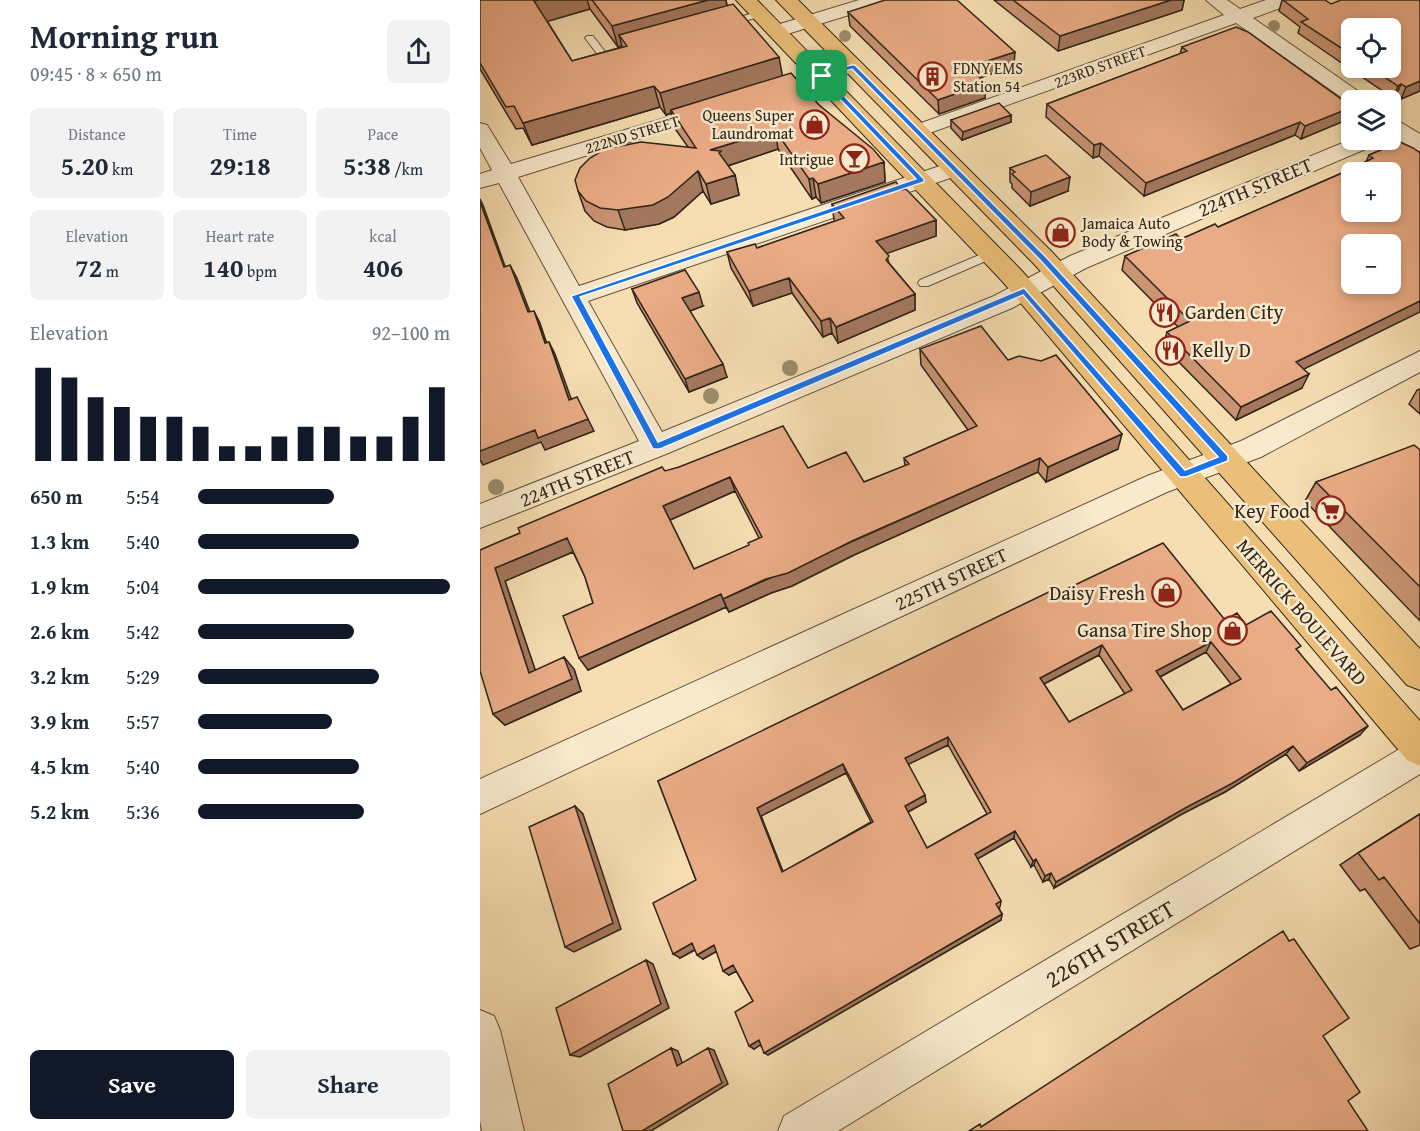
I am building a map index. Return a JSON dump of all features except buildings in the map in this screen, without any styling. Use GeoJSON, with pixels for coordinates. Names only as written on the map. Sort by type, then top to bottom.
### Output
{"type":"FeatureCollection","features":[{"type":"Feature","properties":{"kind":"main road"},"geometry":{"type":"LineString","coordinates":[[786,0],[1057,273],[1420,674]]}},
{"type":"Feature","properties":{"kind":"main road","name":"MERRICK BOULEVARD"},"geometry":{"type":"LineString","coordinates":[[753,7],[822,76],[991,254],[1420,748]]}},
{"type":"Feature","properties":{"kind":"street"},"geometry":{"type":"LineString","coordinates":[[777,32],[878,0]]}},
{"type":"Feature","properties":{"kind":"street"},"geometry":{"type":"LineString","coordinates":[[1215,0],[1344,90]]}},
{"type":"Feature","properties":{"kind":"street","name":"223RD STREET"},"geometry":{"type":"LineString","coordinates":[[917,131],[1284,0]]}},
{"type":"Feature","properties":{"kind":"street","name":"222ND STREET"},"geometry":{"type":"LineString","coordinates":[[480,181],[853,66]]}},
{"type":"Feature","properties":{"kind":"street"},"geometry":{"type":"LineString","coordinates":[[1401,124],[1416,119]]}},
{"type":"Feature","properties":{"kind":"street"},"geometry":{"type":"LineString","coordinates":[[480,129],[575,296],[656,446]]}},
{"type":"Feature","properties":{"kind":"street"},"geometry":{"type":"LineString","coordinates":[[1401,132],[1420,144]]}},
{"type":"Feature","properties":{"kind":"street","name":"224TH STREET"},"geometry":{"type":"LineString","coordinates":[[480,516],[1004,302],[1078,262],[1343,150]]}},
{"type":"Feature","properties":{"kind":"street"},"geometry":{"type":"LineString","coordinates":[[575,296],[954,169]]}},
{"type":"Feature","properties":{"kind":"street","name":"225TH STREET"},"geometry":{"type":"LineString","coordinates":[[480,797],[1157,484],[1251,449],[1420,360]]}},
{"type":"Feature","properties":{"kind":"street","name":"226TH STREET"},"geometry":{"type":"LineString","coordinates":[[799,1131],[1420,755]]}},
{"type":"Feature","properties":{"kind":"street"},"geometry":{"type":"LineString","coordinates":[[480,1030],[503,1131]]}},
{"type":"Feature","properties":{"kind":"lane"},"geometry":{"type":"LineString","coordinates":[[712,27],[753,7]]}},
{"type":"Feature","properties":{"kind":"lane"},"geometry":{"type":"LineString","coordinates":[[590,38],[604,57],[626,51]]}},
{"type":"Feature","properties":{"kind":"lane"},"geometry":{"type":"LineString","coordinates":[[924,283],[991,254]]}},
{"type":"Feature","properties":{"kind":"place","name":"FDNY EMS Station 54"},"geometry":{"type":"Point","coordinates":[932,77]}},
{"type":"Feature","properties":{"kind":"place","name":"Queens Super Laundromat"},"geometry":{"type":"Point","coordinates":[815,124]}},
{"type":"Feature","properties":{"kind":"place","name":"Intrigue"},"geometry":{"type":"Point","coordinates":[855,159]}},
{"type":"Feature","properties":{"kind":"place","name":"Jamaica Auto Body & Towing"},"geometry":{"type":"Point","coordinates":[1061,232]}},
{"type":"Feature","properties":{"kind":"place","name":"Garden City"},"geometry":{"type":"Point","coordinates":[1164,312]}},
{"type":"Feature","properties":{"kind":"place","name":"Kelly D"},"geometry":{"type":"Point","coordinates":[1171,350]}},
{"type":"Feature","properties":{"kind":"place","name":"Key Food"},"geometry":{"type":"Point","coordinates":[1331,511]}},
{"type":"Feature","properties":{"kind":"place","name":"Daisy Fresh"},"geometry":{"type":"Point","coordinates":[1166,593]}},
{"type":"Feature","properties":{"kind":"place","name":"Gansa Tire Shop"},"geometry":{"type":"Point","coordinates":[1233,630]}},
{"type":"Feature","properties":{"kind":"route"},"geometry":{"type":"LineString","coordinates":[[853,66],[1044,259],[1225,458],[1183,474],[1024,291],[1004,302],[656,446],[575,296],[921,180],[822,76],[853,66]]}}]}
